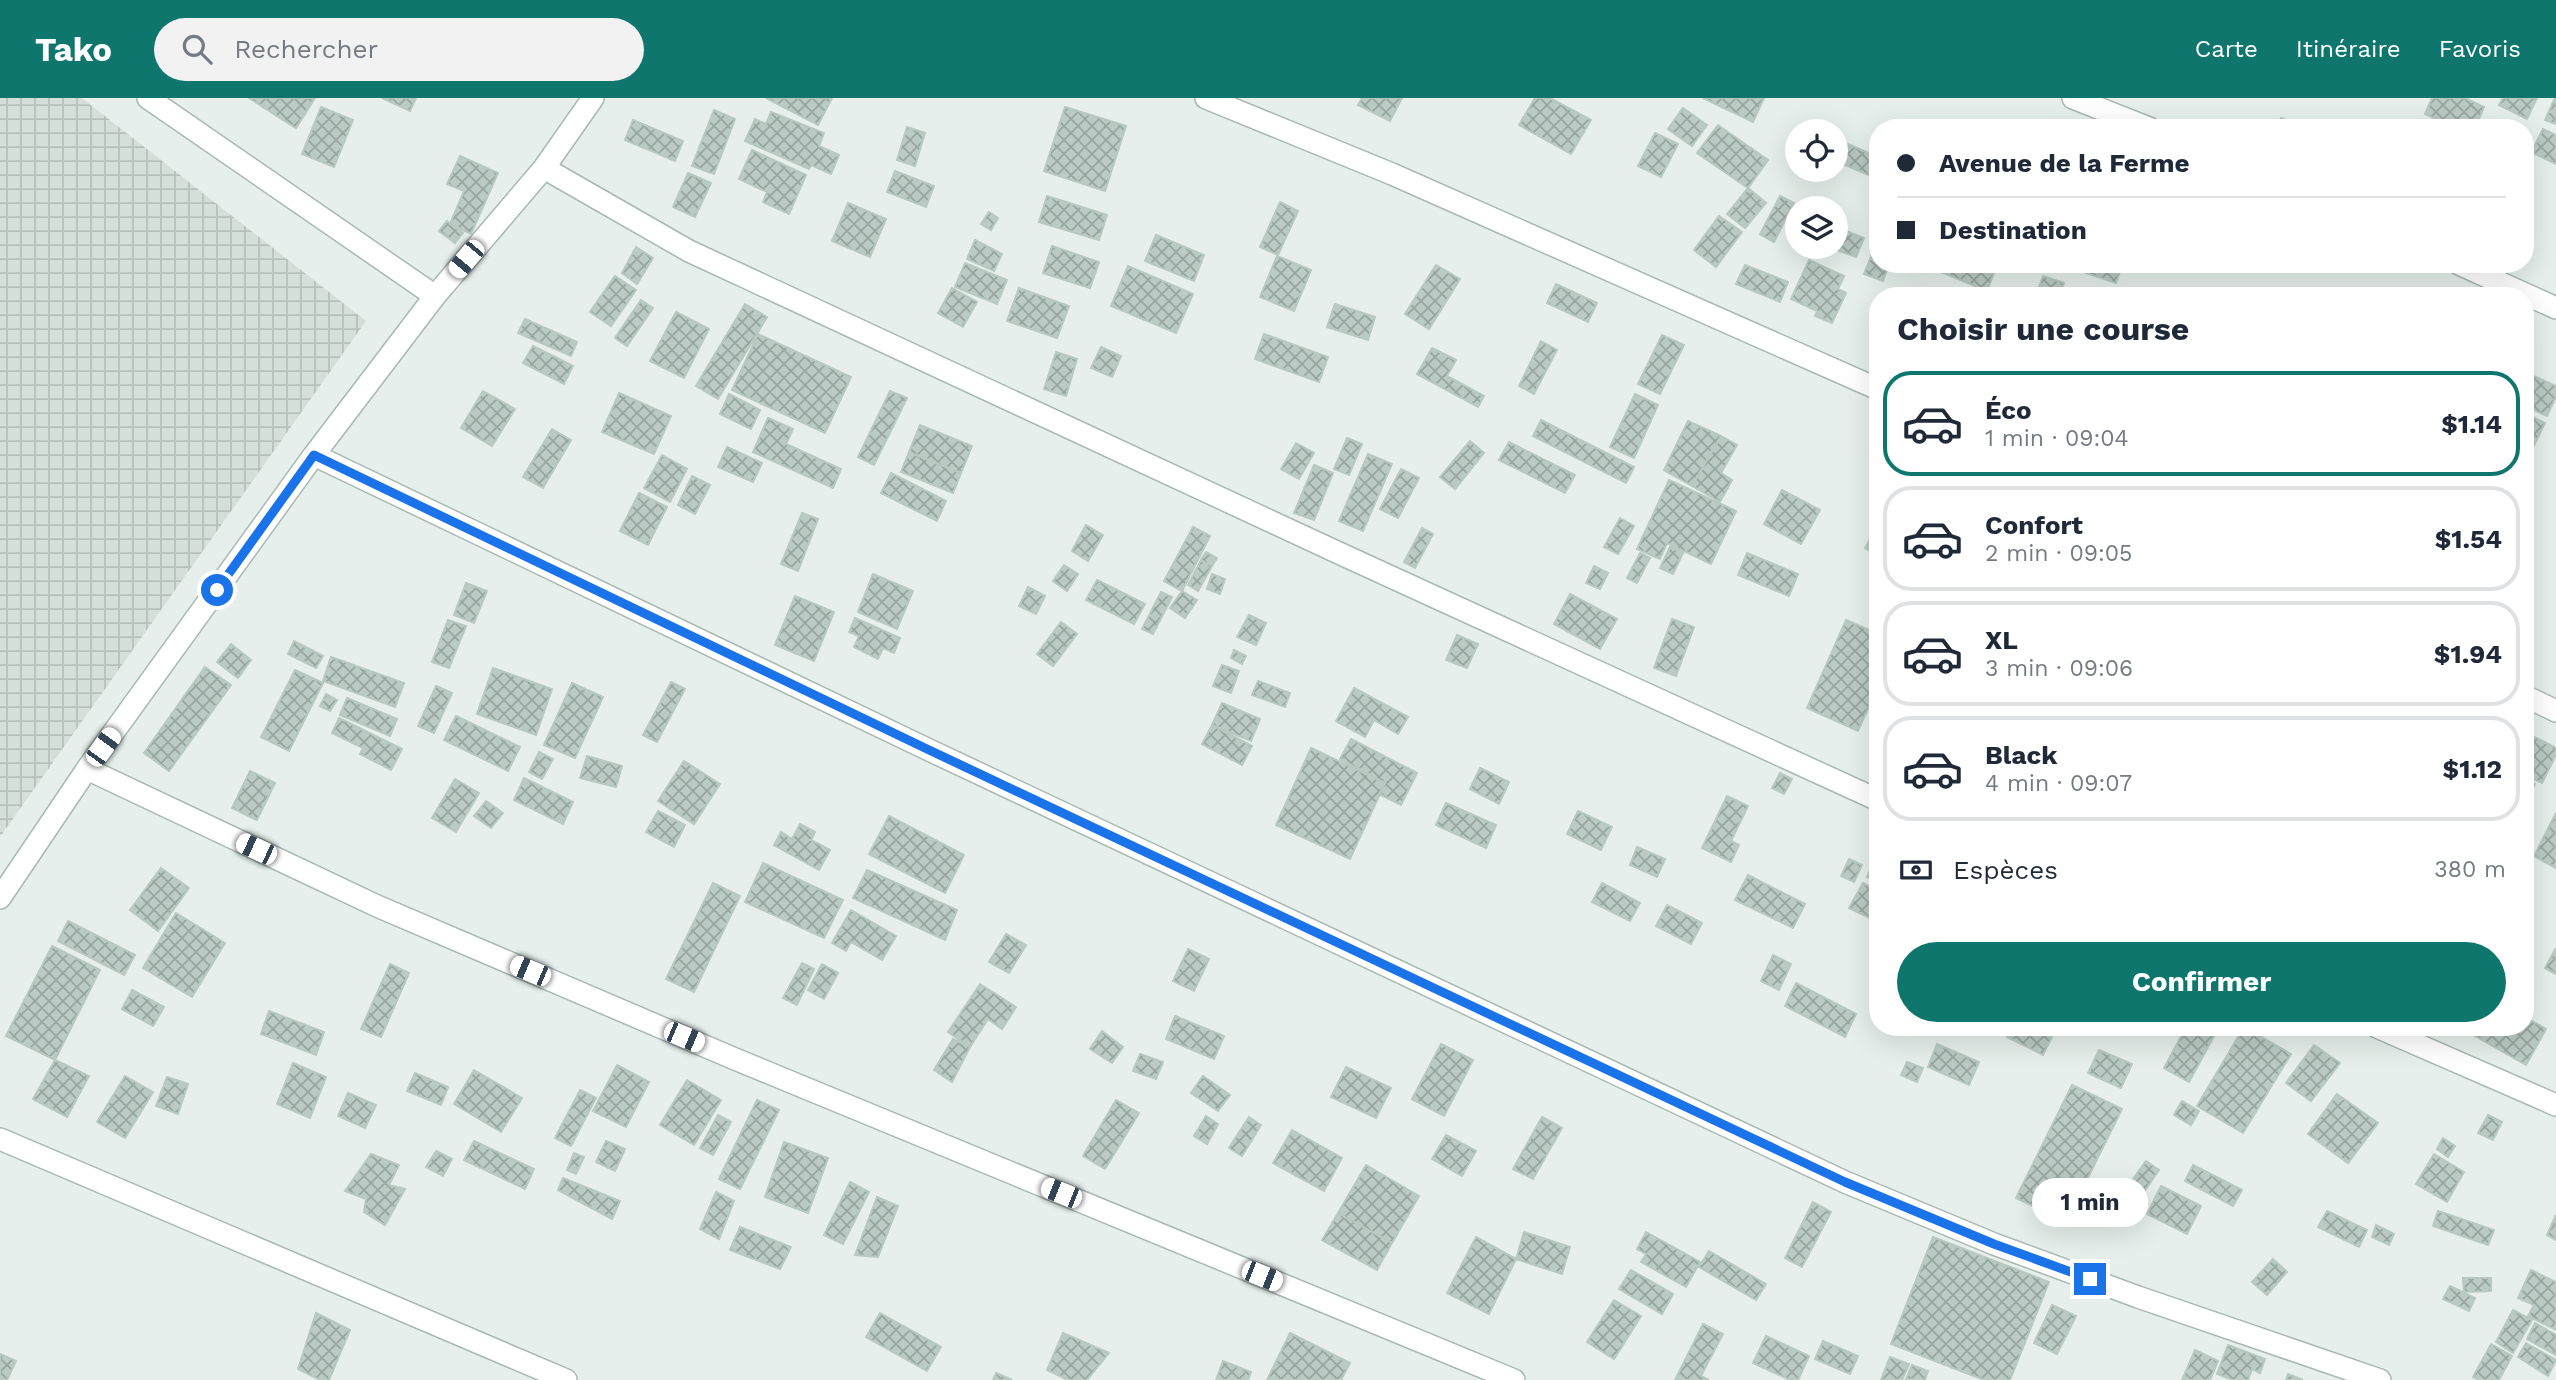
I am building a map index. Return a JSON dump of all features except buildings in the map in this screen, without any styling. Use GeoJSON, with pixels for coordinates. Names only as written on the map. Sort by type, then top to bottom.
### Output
{"type":"FeatureCollection","features":[{"type":"Feature","properties":{"kind":"street"},"geometry":{"type":"LineString","coordinates":[[148,98],[435,296]]}},
{"type":"Feature","properties":{"kind":"street"},"geometry":{"type":"LineString","coordinates":[[0,898],[87,769],[314,455],[435,296],[544,168],[593,98]]}},
{"type":"Feature","properties":{"kind":"street"},"geometry":{"type":"LineString","coordinates":[[1206,98],[1392,174],[1869,386]]}},
{"type":"Feature","properties":{"kind":"street"},"geometry":{"type":"LineString","coordinates":[[2073,98],[2126,119]]}},
{"type":"Feature","properties":{"kind":"street"},"geometry":{"type":"LineString","coordinates":[[544,168],[689,251],[1315,543],[1869,796]]}},
{"type":"Feature","properties":{"kind":"street"},"geometry":{"type":"LineString","coordinates":[[2479,273],[2510,287]]}},
{"type":"Feature","properties":{"kind":"street"},"geometry":{"type":"LineString","coordinates":[[2534,298],[2556,308]]}},
{"type":"Feature","properties":{"kind":"street"},"geometry":{"type":"LineString","coordinates":[[314,455],[927,749],[1845,1182],[1994,1244],[2138,1297],[2380,1380]]}},
{"type":"Feature","properties":{"kind":"street"},"geometry":{"type":"LineString","coordinates":[[2534,701],[2556,712]]}},
{"type":"Feature","properties":{"kind":"street"},"geometry":{"type":"LineString","coordinates":[[87,769],[390,911],[735,1059],[1514,1380]]}},
{"type":"Feature","properties":{"kind":"street"},"geometry":{"type":"LineString","coordinates":[[2398,1036],[2556,1105]]}},
{"type":"Feature","properties":{"kind":"street"},"geometry":{"type":"LineString","coordinates":[[0,1139],[566,1380]]}},
{"type":"Feature","properties":{"kind":"shaded area"},"geometry":{"type":"Polygon","coordinates":[[[0,98],[82,98],[366,321],[0,837],[0,98]]]}},
{"type":"Feature","properties":{"kind":"route"},"geometry":{"type":"LineString","coordinates":[[217,590],[314,455],[927,749],[1845,1182],[1994,1244],[2090,1279]]}}]}
